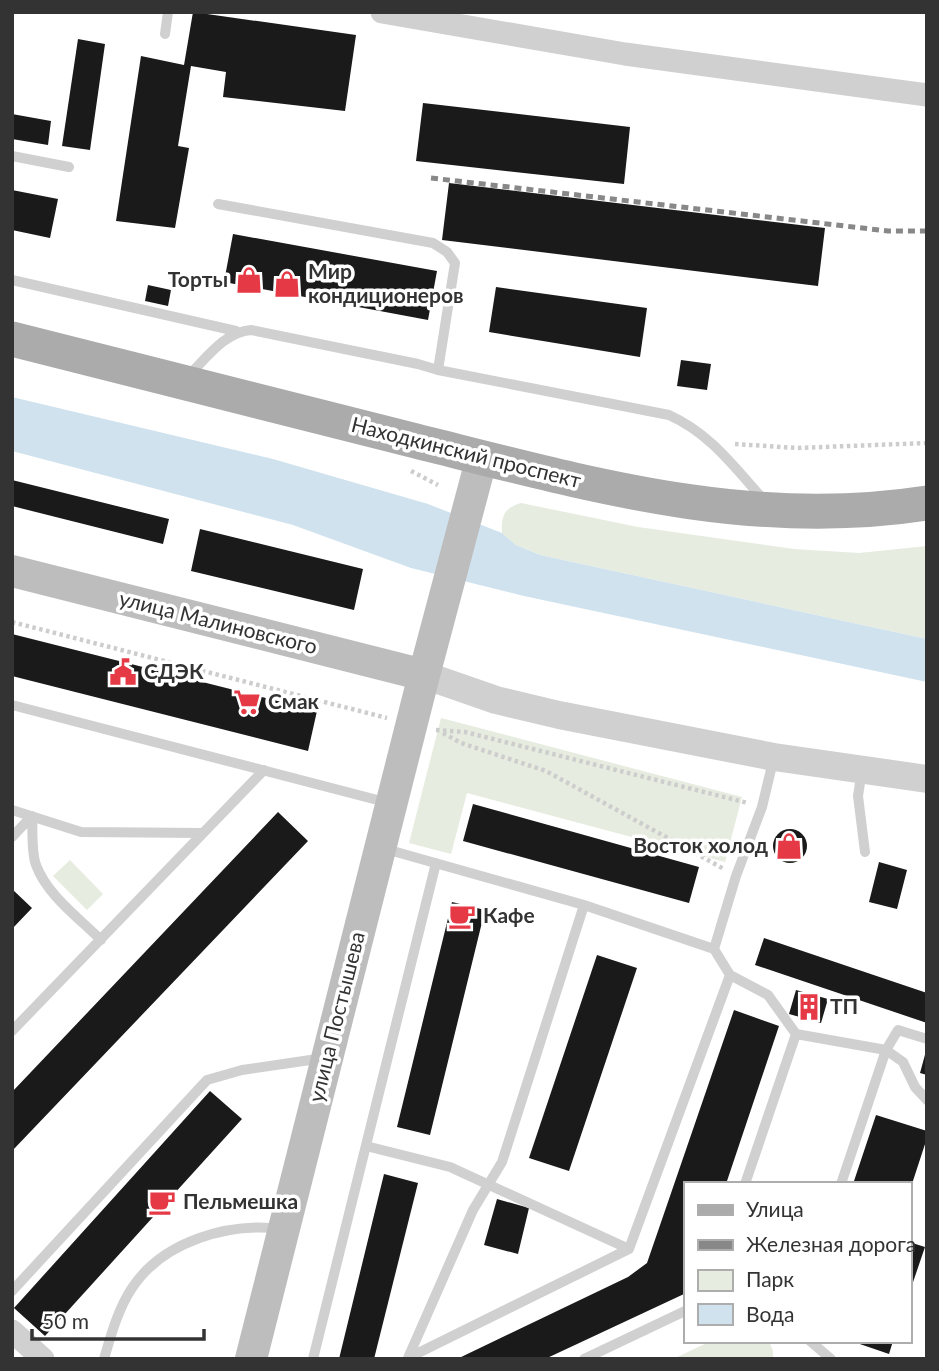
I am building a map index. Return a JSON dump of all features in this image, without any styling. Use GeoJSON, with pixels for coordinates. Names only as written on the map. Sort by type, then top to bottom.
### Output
{"type":"FeatureCollection","features":[{"type":"Feature","properties":{"kind":"main road","name":"Находкинский проспект"},"geometry":{"type":"LineString","coordinates":[[12,339],[482,457],[658,498],[733,508],[853,512],[927,503]]}},
{"type":"Feature","properties":{"kind":"main road","name":"улица Постышева"},"geometry":{"type":"LineString","coordinates":[[251,1359],[391,803],[425,728],[424,675],[482,457]]}},
{"type":"Feature","properties":{"kind":"main road","name":"улица Малиновского"},"geometry":{"type":"LineString","coordinates":[[12,571],[424,675]]}},
{"type":"Feature","properties":{"kind":"street"},"geometry":{"type":"LineString","coordinates":[[382,12],[625,54],[927,95]]}},
{"type":"Feature","properties":{"kind":"street"},"geometry":{"type":"LineString","coordinates":[[424,675],[496,700],[774,757],[927,779]]}},
{"type":"Feature","properties":{"kind":"street"},"geometry":{"type":"LineString","coordinates":[[12,1331],[43,1359]]}},
{"type":"Feature","properties":{"kind":"lane"},"geometry":{"type":"LineString","coordinates":[[166,34],[169,12]]}},
{"type":"Feature","properties":{"kind":"lane"},"geometry":{"type":"LineString","coordinates":[[12,156],[69,167]]}},
{"type":"Feature","properties":{"kind":"lane"},"geometry":{"type":"LineString","coordinates":[[218,204],[433,243],[447,252],[455,263],[438,370]]}},
{"type":"Feature","properties":{"kind":"lane"},"geometry":{"type":"LineString","coordinates":[[12,280],[236,331],[251,330],[669,415],[691,425],[713,442],[774,510]]}},
{"type":"Feature","properties":{"kind":"lane"},"geometry":{"type":"LineString","coordinates":[[183,382],[236,331]]}},
{"type":"Feature","properties":{"kind":"lane"},"geometry":{"type":"LineString","coordinates":[[12,705],[391,803]]}},
{"type":"Feature","properties":{"kind":"lane"},"geometry":{"type":"LineString","coordinates":[[714,949],[736,876],[762,807],[774,757]]}},
{"type":"Feature","properties":{"kind":"lane"},"geometry":{"type":"LineString","coordinates":[[12,1031],[264,770]]}},
{"type":"Feature","properties":{"kind":"lane"},"geometry":{"type":"LineString","coordinates":[[862,771],[858,796],[865,852]]}},
{"type":"Feature","properties":{"kind":"lane"},"geometry":{"type":"LineString","coordinates":[[12,810],[82,832],[203,833]]}},
{"type":"Feature","properties":{"kind":"lane"},"geometry":{"type":"LineString","coordinates":[[12,837],[32,816]]}},
{"type":"Feature","properties":{"kind":"lane"},"geometry":{"type":"LineString","coordinates":[[32,816],[36,864],[54,892],[101,940]]}},
{"type":"Feature","properties":{"kind":"lane"},"geometry":{"type":"LineString","coordinates":[[380,848],[584,905],[714,949],[730,975],[768,995],[796,1034],[886,1050],[903,1062],[915,1087],[927,1100]]}},
{"type":"Feature","properties":{"kind":"lane"},"geometry":{"type":"LineString","coordinates":[[313,1359],[436,863]]}},
{"type":"Feature","properties":{"kind":"lane"},"geometry":{"type":"LineString","coordinates":[[408,1358],[473,1210],[502,1161],[584,905]]}},
{"type":"Feature","properties":{"kind":"lane"},"geometry":{"type":"LineString","coordinates":[[408,1358],[629,1249],[730,975]]}},
{"type":"Feature","properties":{"kind":"lane"},"geometry":{"type":"LineString","coordinates":[[842,1182],[886,1050],[898,1030],[927,1039]]}},
{"type":"Feature","properties":{"kind":"lane"},"geometry":{"type":"LineString","coordinates":[[746,1182],[796,1034]]}},
{"type":"Feature","properties":{"kind":"lane"},"geometry":{"type":"LineString","coordinates":[[12,1292],[206,1080],[242,1070],[327,1057]]}},
{"type":"Feature","properties":{"kind":"lane"},"geometry":{"type":"LineString","coordinates":[[366,1146],[450,1167],[629,1249]]}},
{"type":"Feature","properties":{"kind":"lane"},"geometry":{"type":"LineString","coordinates":[[104,1359],[114,1324],[132,1287],[158,1261],[195,1240],[235,1228],[262,1227],[284,1230]]}},
{"type":"Feature","properties":{"kind":"lane"},"geometry":{"type":"LineString","coordinates":[[584,1359],[684,1311]]}},
{"type":"Feature","properties":{"kind":"lane"},"geometry":{"type":"LineString","coordinates":[[812,1343],[831,1359]]}},
{"type":"Feature","properties":{"kind":"path"},"geometry":{"type":"LineString","coordinates":[[713,442],[797,448],[927,443]]}},
{"type":"Feature","properties":{"kind":"path"},"geometry":{"type":"LineString","coordinates":[[12,622],[425,728],[546,771],[736,876]]}},
{"type":"Feature","properties":{"kind":"path"},"geometry":{"type":"LineString","coordinates":[[425,728],[465,732],[762,807]]}},
{"type":"Feature","properties":{"kind":"green space"},"geometry":{"type":"Polygon","coordinates":[[[521,503],[638,527],[794,549],[859,553],[927,546],[927,639],[540,555],[516,545],[502,533],[505,514],[511,507],[521,503]]]}},
{"type":"Feature","properties":{"kind":"green space"},"geometry":{"type":"Polygon","coordinates":[[[441,718],[742,797],[725,862],[467,793],[451,854],[409,843],[441,718]]]}},
{"type":"Feature","properties":{"kind":"green space"},"geometry":{"type":"Polygon","coordinates":[[[70,860],[103,894],[87,910],[53,876],[70,860]]]}},
{"type":"Feature","properties":{"kind":"green space"},"geometry":{"type":"Polygon","coordinates":[[[707,1343],[770,1343],[773,1351],[773,1359],[673,1359],[707,1343]]]}},
{"type":"Feature","properties":{"kind":"water"},"geometry":{"type":"Polygon","coordinates":[[[12,397],[273,459],[428,504],[502,533],[516,545],[540,555],[927,639],[927,682],[524,596],[411,568],[293,525],[12,451],[12,397]]]}},
{"type":"Feature","properties":{"kind":"building"},"geometry":{"type":"Polygon","coordinates":[[[193,12],[356,35],[345,111],[223,97],[226,72],[191,66],[178,146],[189,148],[175,228],[116,221],[141,56],[184,65],[193,12]]]}},
{"type":"Feature","properties":{"kind":"building"},"geometry":{"type":"Polygon","coordinates":[[[78,39],[105,44],[90,150],[62,146],[78,39]]]}},
{"type":"Feature","properties":{"kind":"building"},"geometry":{"type":"Polygon","coordinates":[[[423,103],[630,127],[624,184],[416,161],[423,103]]]}},
{"type":"Feature","properties":{"kind":"building"},"geometry":{"type":"Polygon","coordinates":[[[12,114],[51,121],[48,145],[12,139],[12,114]]]}},
{"type":"Feature","properties":{"kind":"building"},"geometry":{"type":"Polygon","coordinates":[[[449,183],[825,228],[818,286],[442,240],[449,183]]]}},
{"type":"Feature","properties":{"kind":"building"},"geometry":{"type":"Polygon","coordinates":[[[12,190],[58,199],[50,238],[12,230],[12,190]]]}},
{"type":"Feature","properties":{"kind":"building"},"geometry":{"type":"Polygon","coordinates":[[[233,234],[437,271],[428,320],[224,282],[233,234]]]}},
{"type":"Feature","properties":{"kind":"building"},"geometry":{"type":"Polygon","coordinates":[[[148,285],[171,290],[168,306],[145,301],[148,285]]]}},
{"type":"Feature","properties":{"kind":"building"},"geometry":{"type":"Polygon","coordinates":[[[496,287],[647,308],[640,357],[489,332],[496,287]]]}},
{"type":"Feature","properties":{"kind":"building"},"geometry":{"type":"Polygon","coordinates":[[[681,360],[711,364],[707,390],[677,386],[681,360]]]}},
{"type":"Feature","properties":{"kind":"building"},"geometry":{"type":"Polygon","coordinates":[[[12,480],[169,519],[163,544],[12,506],[12,480]]]}},
{"type":"Feature","properties":{"kind":"building"},"geometry":{"type":"Polygon","coordinates":[[[200,529],[363,569],[354,610],[191,571],[200,529]]]}},
{"type":"Feature","properties":{"kind":"building"},"geometry":{"type":"Polygon","coordinates":[[[12,634],[317,711],[308,751],[12,676],[12,634]]]}},
{"type":"Feature","properties":{"kind":"building"},"geometry":{"type":"Polygon","coordinates":[[[473,804],[699,867],[689,903],[463,841],[473,804]]]}},
{"type":"Feature","properties":{"kind":"building"},"geometry":{"type":"Polygon","coordinates":[[[278,812],[308,841],[12,1151],[12,1092],[278,812]]]}},
{"type":"Feature","properties":{"kind":"building"},"geometry":{"type":"Polygon","coordinates":[[[790,829],[802,834],[807,846],[802,858],[790,863],[778,858],[773,846],[778,834],[790,829]]]}},
{"type":"Feature","properties":{"kind":"building"},"geometry":{"type":"Polygon","coordinates":[[[879,862],[907,870],[897,909],[869,902],[879,862]]]}},
{"type":"Feature","properties":{"kind":"building"},"geometry":{"type":"Polygon","coordinates":[[[12,889],[32,908],[12,929],[12,889]]]}},
{"type":"Feature","properties":{"kind":"building"},"geometry":{"type":"Polygon","coordinates":[[[452,902],[485,910],[430,1135],[397,1127],[452,902]]]}},
{"type":"Feature","properties":{"kind":"building"},"geometry":{"type":"Polygon","coordinates":[[[764,938],[927,993],[927,1023],[755,965],[764,938]]]}},
{"type":"Feature","properties":{"kind":"building"},"geometry":{"type":"Polygon","coordinates":[[[597,955],[637,968],[569,1171],[529,1158],[597,955]]]}},
{"type":"Feature","properties":{"kind":"building","name":"ТП"},"geometry":{"type":"Polygon","coordinates":[[[796,990],[828,999],[821,1023],[789,1014],[796,990]]]}},
{"type":"Feature","properties":{"kind":"building"},"geometry":{"type":"Polygon","coordinates":[[[734,1010],[779,1026],[727,1182],[684,1182],[684,1294],[545,1359],[457,1359],[628,1277],[647,1263],[734,1010]]]}},
{"type":"Feature","properties":{"kind":"building"},"geometry":{"type":"Polygon","coordinates":[[[927,1051],[927,1075],[920,1073],[927,1051]]]}},
{"type":"Feature","properties":{"kind":"building"},"geometry":{"type":"Polygon","coordinates":[[[210,1091],[242,1119],[45,1336],[14,1308],[210,1091]]]}},
{"type":"Feature","properties":{"kind":"building"},"geometry":{"type":"Polygon","coordinates":[[[876,1115],[927,1131],[911,1187],[911,1182],[854,1182],[876,1115]]]}},
{"type":"Feature","properties":{"kind":"building"},"geometry":{"type":"Polygon","coordinates":[[[384,1174],[418,1183],[374,1359],[339,1359],[384,1174]]]}},
{"type":"Feature","properties":{"kind":"building"},"geometry":{"type":"Polygon","coordinates":[[[497,1199],[529,1208],[518,1254],[484,1245],[497,1199]]]}},
{"type":"Feature","properties":{"kind":"building"},"geometry":{"type":"Polygon","coordinates":[[[911,1243],[925,1247],[911,1288],[911,1243]]]}},
{"type":"Feature","properties":{"kind":"building"},"geometry":{"type":"Polygon","coordinates":[[[857,1343],[892,1343],[889,1354],[857,1343]]]}},
{"type":"Feature","properties":{"kind":"railway"},"geometry":{"type":"LineString","coordinates":[[431,178],[888,231],[927,231]]}},
{"type":"Feature","properties":{"kind":"place","name":"Торты"},"geometry":{"type":"Point","coordinates":[249,280]}},
{"type":"Feature","properties":{"kind":"place","name":"Мир кондиционеров"},"geometry":{"type":"Point","coordinates":[287,284]}},
{"type":"Feature","properties":{"kind":"place","name":"СДЭК"},"geometry":{"type":"Point","coordinates":[123,672]}},
{"type":"Feature","properties":{"kind":"place","name":"Смак"},"geometry":{"type":"Point","coordinates":[247,702]}},
{"type":"Feature","properties":{"kind":"place","name":"Восток холод"},"geometry":{"type":"Point","coordinates":[789,846]}},
{"type":"Feature","properties":{"kind":"place","name":"Кафе"},"geometry":{"type":"Point","coordinates":[462,916]}},
{"type":"Feature","properties":{"kind":"place","name":"ТП"},"geometry":{"type":"Point","coordinates":[809,1007]}},
{"type":"Feature","properties":{"kind":"place","name":"Пельмешка"},"geometry":{"type":"Point","coordinates":[162,1202]}}]}
